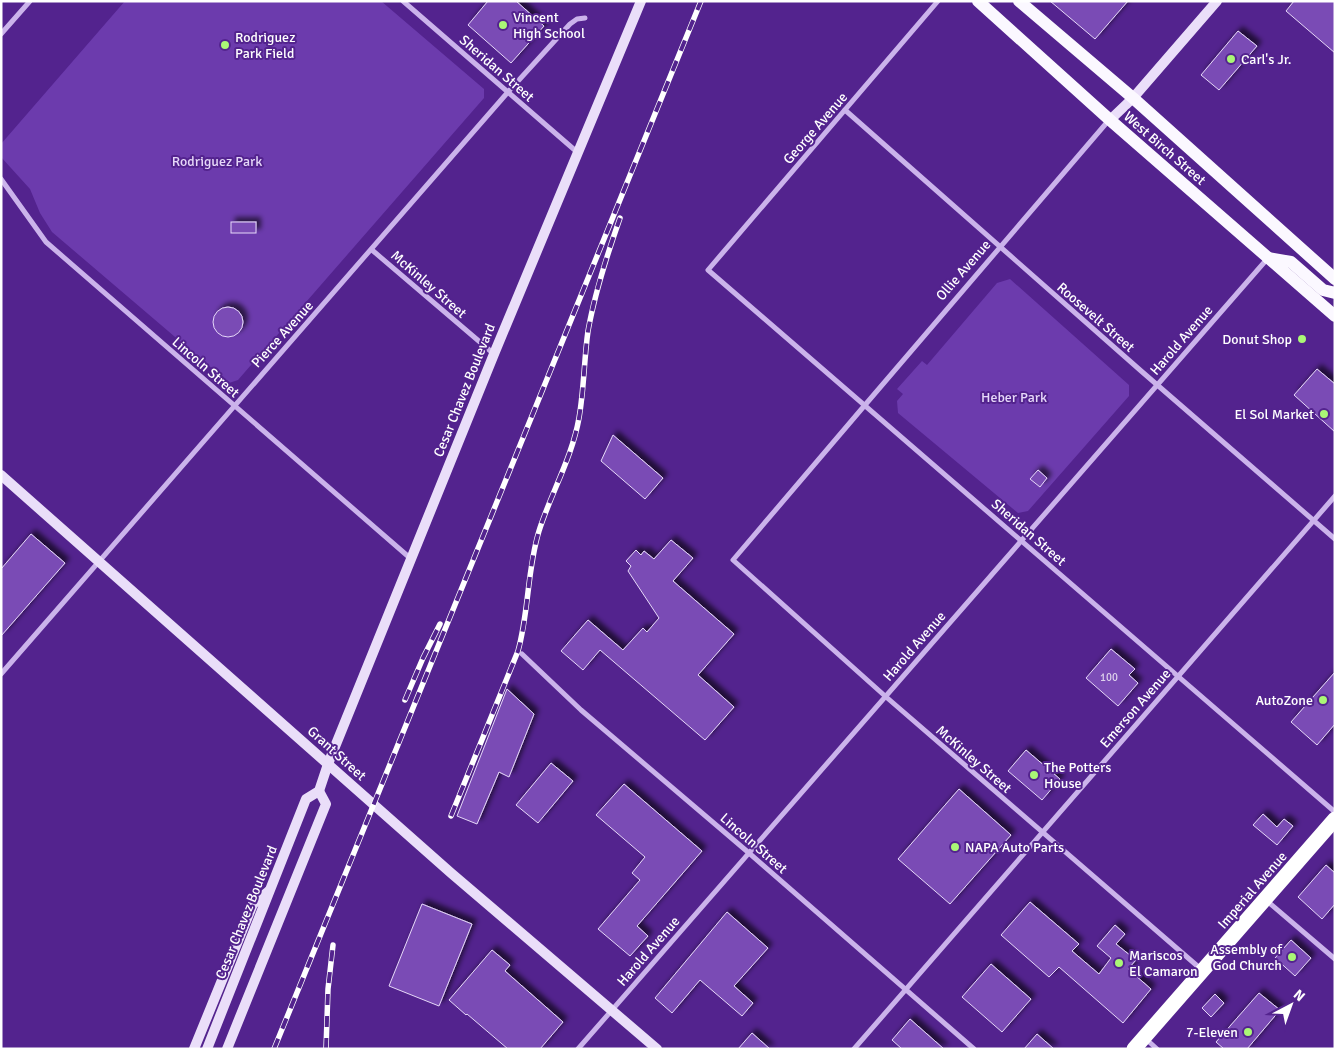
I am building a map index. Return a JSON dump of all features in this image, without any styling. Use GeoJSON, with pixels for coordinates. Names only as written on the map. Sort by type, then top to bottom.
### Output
{"type":"FeatureCollection","features":[{"type":"Feature","properties":{"kind":"highway","name":"Imperial Avenue"},"geometry":{"type":"LineString","coordinates":[[1139,1043],[1335,819]]}},
{"type":"Feature","properties":{"kind":"main road","name":"Cesar Chavez Boulevard"},"geometry":{"type":"LineString","coordinates":[[207,1049],[306,799],[319,791],[410,558],[641,1]]}},
{"type":"Feature","properties":{"kind":"main road","name":"West Birch Street"},"geometry":{"type":"LineString","coordinates":[[978,1],[1110,120],[1335,316]]}},
{"type":"Feature","properties":{"kind":"main road","name":"West Birch Street"},"geometry":{"type":"LineString","coordinates":[[1019,1],[1132,98],[1335,279]]}},
{"type":"Feature","properties":{"kind":"main road","name":"Ollie Avenue"},"geometry":{"type":"LineString","coordinates":[[1110,120],[1132,98],[1217,1]]}},
{"type":"Feature","properties":{"kind":"main road"},"geometry":{"type":"LineString","coordinates":[[1268,258],[1291,262],[1322,290],[1335,293]]}},
{"type":"Feature","properties":{"kind":"main road","name":"Grant Street"},"geometry":{"type":"LineString","coordinates":[[1,475],[451,873],[657,1049]]}},
{"type":"Feature","properties":{"kind":"main road","name":"Cesar Chavez Boulevard"},"geometry":{"type":"LineString","coordinates":[[227,1049],[326,804],[319,791]]}},
{"type":"Feature","properties":{"kind":"main road"},"geometry":{"type":"LineString","coordinates":[[194,1049],[253,904],[270,891]]}},
{"type":"Feature","properties":{"kind":"street"},"geometry":{"type":"LineString","coordinates":[[1,34],[30,1]]}},
{"type":"Feature","properties":{"kind":"street","name":"Sheridan Street"},"geometry":{"type":"LineString","coordinates":[[403,1],[577,152]]}},
{"type":"Feature","properties":{"kind":"street","name":"George Avenue"},"geometry":{"type":"LineString","coordinates":[[708,270],[938,1]]}},
{"type":"Feature","properties":{"kind":"street","name":"Pierce Avenue"},"geometry":{"type":"LineString","coordinates":[[1,674],[168,485],[234,406],[508,92],[570,24],[577,19],[585,18]]}},
{"type":"Feature","properties":{"kind":"street","name":"Roosevelt Street"},"geometry":{"type":"LineString","coordinates":[[845,110],[1156,385],[1335,539]]}},
{"type":"Feature","properties":{"kind":"street","name":"Ollie Avenue"},"geometry":{"type":"LineString","coordinates":[[733,560],[1110,120]]}},
{"type":"Feature","properties":{"kind":"street","name":"Lincoln Street"},"geometry":{"type":"LineString","coordinates":[[1,179],[46,242],[410,558]]}},
{"type":"Feature","properties":{"kind":"street","name":"McKinley Street"},"geometry":{"type":"LineString","coordinates":[[372,250],[494,354]]}},
{"type":"Feature","properties":{"kind":"street","name":"Harold Avenue"},"geometry":{"type":"LineString","coordinates":[[578,1049],[1268,258]]}},
{"type":"Feature","properties":{"kind":"street","name":"Sheridan Street"},"geometry":{"type":"LineString","coordinates":[[708,270],[1335,812]]}},
{"type":"Feature","properties":{"kind":"street","name":"Emerson Avenue"},"geometry":{"type":"LineString","coordinates":[[854,1049],[1335,496]]}},
{"type":"Feature","properties":{"kind":"street","name":"McKinley Street"},"geometry":{"type":"LineString","coordinates":[[733,560],[885,696],[1202,971]]}},
{"type":"Feature","properties":{"kind":"street","name":"Lincoln Street"},"geometry":{"type":"LineString","coordinates":[[522,654],[581,710],[974,1049]]}},
{"type":"Feature","properties":{"kind":"street"},"geometry":{"type":"LineString","coordinates":[[1266,899],[1335,959]]}},
{"type":"Feature","properties":{"kind":"street"},"geometry":{"type":"LineString","coordinates":[[1139,1043],[1157,1049]]}},
{"type":"Feature","properties":{"kind":"green space","name":"Rodriguez Park"},"geometry":{"type":"Polygon","coordinates":[[[125,1],[381,1],[484,89],[484,98],[238,380],[229,383],[52,232],[40,213],[30,189],[1,157],[1,144],[125,1]]]}},
{"type":"Feature","properties":{"kind":"green space","name":"Heber Park"},"geometry":{"type":"Polygon","coordinates":[[[1010,279],[1129,385],[1129,396],[1028,511],[1018,513],[898,413],[897,401],[903,394],[897,389],[922,361],[927,365],[997,283],[1010,279]]]}},
{"type":"Feature","properties":{"kind":"building"},"geometry":{"type":"Polygon","coordinates":[[[488,1],[516,1],[544,26],[511,63],[468,25],[488,1]]]}},
{"type":"Feature","properties":{"kind":"building"},"geometry":{"type":"Polygon","coordinates":[[[1050,1],[1128,1],[1095,39],[1050,1]]]}},
{"type":"Feature","properties":{"kind":"building"},"geometry":{"type":"Polygon","coordinates":[[[1294,1],[1335,1],[1335,53],[1286,11],[1294,1]]]}},
{"type":"Feature","properties":{"kind":"building"},"geometry":{"type":"Polygon","coordinates":[[[1238,31],[1257,46],[1219,90],[1201,75],[1238,31]]]}},
{"type":"Feature","properties":{"kind":"building"},"geometry":{"type":"Polygon","coordinates":[[[231,222],[256,222],[256,233],[231,233],[231,222]]]}},
{"type":"Feature","properties":{"kind":"building"},"geometry":{"type":"Polygon","coordinates":[[[228,307],[234,308],[242,316],[242,328],[234,336],[228,337],[222,336],[214,328],[213,322],[214,316],[222,308],[228,307]]]}},
{"type":"Feature","properties":{"kind":"building","name":"El Sol Market"},"geometry":{"type":"Polygon","coordinates":[[[1317,369],[1335,384],[1335,432],[1294,395],[1317,369]]]}},
{"type":"Feature","properties":{"kind":"building"},"geometry":{"type":"Polygon","coordinates":[[[613,435],[663,478],[645,499],[601,461],[613,435]]]}},
{"type":"Feature","properties":{"kind":"building"},"geometry":{"type":"Polygon","coordinates":[[[1038,470],[1047,478],[1040,487],[1030,479],[1038,470]]]}},
{"type":"Feature","properties":{"kind":"building"},"geometry":{"type":"Polygon","coordinates":[[[31,534],[65,563],[1,636],[1,569],[31,534]]]}},
{"type":"Feature","properties":{"kind":"building"},"geometry":{"type":"Polygon","coordinates":[[[671,540],[693,558],[673,581],[734,634],[698,675],[734,707],[705,740],[600,650],[583,670],[561,651],[588,620],[623,650],[643,628],[647,632],[659,618],[628,571],[631,566],[626,561],[636,550],[641,555],[644,551],[654,559],[671,540]]]}},
{"type":"Feature","properties":{"kind":"building"},"geometry":{"type":"Polygon","coordinates":[[[1111,649],[1135,669],[1129,675],[1138,683],[1118,706],[1086,678],[1111,649]]]}},
{"type":"Feature","properties":{"kind":"building","name":"AutoZone"},"geometry":{"type":"Polygon","coordinates":[[[1335,672],[1335,724],[1317,745],[1291,722],[1335,672]]]}},
{"type":"Feature","properties":{"kind":"building"},"geometry":{"type":"Polygon","coordinates":[[[507,689],[534,714],[509,777],[499,772],[477,824],[457,816],[507,689]]]}},
{"type":"Feature","properties":{"kind":"building","name":"The Potters House"},"geometry":{"type":"Polygon","coordinates":[[[1026,750],[1060,779],[1042,800],[1008,771],[1026,750]]]}},
{"type":"Feature","properties":{"kind":"building"},"geometry":{"type":"Polygon","coordinates":[[[551,763],[573,781],[538,823],[516,805],[551,763]]]}},
{"type":"Feature","properties":{"kind":"building"},"geometry":{"type":"Polygon","coordinates":[[[624,784],[702,851],[637,926],[648,936],[630,956],[598,929],[640,880],[632,873],[645,857],[596,815],[624,784]]]}},
{"type":"Feature","properties":{"kind":"building","name":"NAPA Auto Parts"},"geometry":{"type":"Polygon","coordinates":[[[959,789],[1011,835],[950,904],[898,859],[959,789]]]}},
{"type":"Feature","properties":{"kind":"building"},"geometry":{"type":"Polygon","coordinates":[[[1263,814],[1277,827],[1284,819],[1293,826],[1277,845],[1253,825],[1263,814]]]}},
{"type":"Feature","properties":{"kind":"building"},"geometry":{"type":"Polygon","coordinates":[[[1326,865],[1335,873],[1335,904],[1322,919],[1298,897],[1326,865]]]}},
{"type":"Feature","properties":{"kind":"building"},"geometry":{"type":"Polygon","coordinates":[[[1030,902],[1079,944],[1072,951],[1099,974],[1111,958],[1097,946],[1115,925],[1125,934],[1116,944],[1136,960],[1128,969],[1151,989],[1123,1023],[1059,967],[1049,977],[1001,935],[1030,902]]]}},
{"type":"Feature","properties":{"kind":"building"},"geometry":{"type":"Polygon","coordinates":[[[422,904],[472,924],[439,1006],[389,986],[422,904]]]}},
{"type":"Feature","properties":{"kind":"building"},"geometry":{"type":"Polygon","coordinates":[[[727,912],[768,948],[734,986],[753,1003],[742,1016],[700,980],[672,1013],[655,998],[727,912]]]}},
{"type":"Feature","properties":{"kind":"building"},"geometry":{"type":"Polygon","coordinates":[[[1291,940],[1311,958],[1295,976],[1275,958],[1291,940]]]}},
{"type":"Feature","properties":{"kind":"building"},"geometry":{"type":"Polygon","coordinates":[[[492,950],[510,965],[505,971],[563,1022],[540,1049],[508,1049],[449,1000],[492,950]]]}},
{"type":"Feature","properties":{"kind":"building"},"geometry":{"type":"Polygon","coordinates":[[[991,964],[1031,999],[1002,1032],[962,997],[991,964]]]}},
{"type":"Feature","properties":{"kind":"building"},"geometry":{"type":"Polygon","coordinates":[[[1259,993],[1280,1010],[1247,1049],[1224,1049],[1216,1042],[1259,993]]]}},
{"type":"Feature","properties":{"kind":"building"},"geometry":{"type":"Polygon","coordinates":[[[1215,994],[1224,1003],[1211,1017],[1202,1008],[1215,994]]]}},
{"type":"Feature","properties":{"kind":"building"},"geometry":{"type":"Polygon","coordinates":[[[910,1019],[944,1049],[902,1049],[892,1040],[910,1019]]]}},
{"type":"Feature","properties":{"kind":"building"},"geometry":{"type":"Polygon","coordinates":[[[752,1033],[770,1049],[738,1049],[752,1033]]]}},
{"type":"Feature","properties":{"kind":"building"},"geometry":{"type":"Polygon","coordinates":[[[1037,1034],[1054,1049],[1024,1049],[1037,1034]]]}},
{"type":"Feature","properties":{"kind":"railway"},"geometry":{"type":"LineString","coordinates":[[274,1049],[701,1]]}},
{"type":"Feature","properties":{"kind":"railway"},"geometry":{"type":"LineString","coordinates":[[451,816],[518,651],[522,636],[535,546],[576,433],[581,407],[591,316],[610,246],[620,218]]}},
{"type":"Feature","properties":{"kind":"railway"},"geometry":{"type":"LineString","coordinates":[[405,700],[440,624]]}},
{"type":"Feature","properties":{"kind":"railway"},"geometry":{"type":"LineString","coordinates":[[326,1049],[328,989],[333,945]]}},
{"type":"Feature","properties":{"kind":"place","name":"Vincent High School"},"geometry":{"type":"Point","coordinates":[503,25]}},
{"type":"Feature","properties":{"kind":"place","name":"Rodriguez Park Field"},"geometry":{"type":"Point","coordinates":[225,45]}},
{"type":"Feature","properties":{"kind":"place","name":"Carl's Jr."},"geometry":{"type":"Point","coordinates":[1231,59]}},
{"type":"Feature","properties":{"kind":"place","name":"Donut Shop"},"geometry":{"type":"Point","coordinates":[1302,339]}},
{"type":"Feature","properties":{"kind":"place","name":"El Sol Market"},"geometry":{"type":"Point","coordinates":[1324,414]}},
{"type":"Feature","properties":{"kind":"place","name":"AutoZone"},"geometry":{"type":"Point","coordinates":[1323,700]}},
{"type":"Feature","properties":{"kind":"place","name":"The Potters House"},"geometry":{"type":"Point","coordinates":[1034,775]}},
{"type":"Feature","properties":{"kind":"place","name":"NAPA Auto Parts"},"geometry":{"type":"Point","coordinates":[955,847]}},
{"type":"Feature","properties":{"kind":"place","name":"Assembly of God Church"},"geometry":{"type":"Point","coordinates":[1292,957]}},
{"type":"Feature","properties":{"kind":"place","name":"Mariscos El Camaron"},"geometry":{"type":"Point","coordinates":[1119,963]}},
{"type":"Feature","properties":{"kind":"place","name":"7-Eleven"},"geometry":{"type":"Point","coordinates":[1248,1032]}}]}
